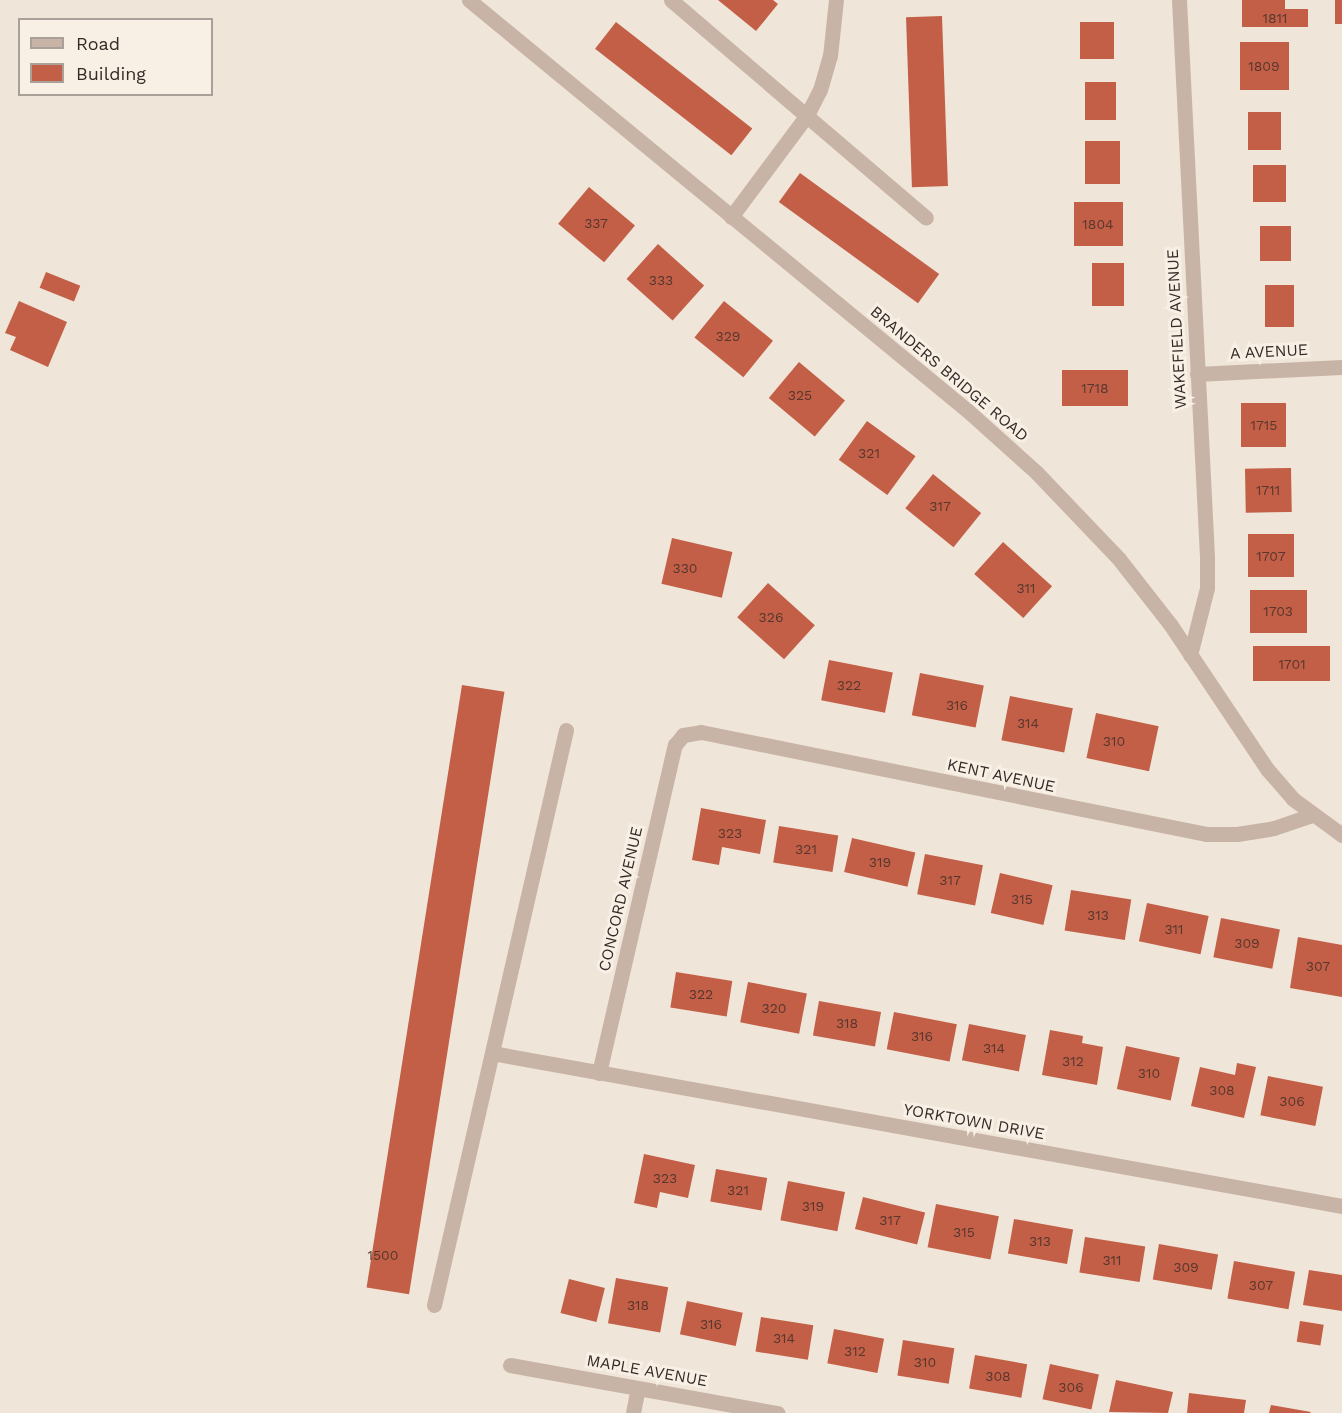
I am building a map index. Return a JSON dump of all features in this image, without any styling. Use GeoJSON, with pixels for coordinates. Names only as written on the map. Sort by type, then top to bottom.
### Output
{"type":"FeatureCollection","features":[{"type":"Feature","properties":{"kind":"street","name":"BRANDERS BRIDGE ROAD"},"geometry":{"type":"LineString","coordinates":[[469,0],[968,411],[1036,472],[1119,559],[1190,654],[1267,769],[1311,815],[1342,835]]}},
{"type":"Feature","properties":{"kind":"street"},"geometry":{"type":"LineString","coordinates":[[671,0],[926,218]]}},
{"type":"Feature","properties":{"kind":"street"},"geometry":{"type":"LineString","coordinates":[[731,217],[807,115],[820,90],[830,56],[836,0]]}},
{"type":"Feature","properties":{"kind":"street","name":"WAKEFIELD AVENUE"},"geometry":{"type":"LineString","coordinates":[[1179,0],[1207,588],[1190,654]]}},
{"type":"Feature","properties":{"kind":"street","name":"A AVENUE"},"geometry":{"type":"LineString","coordinates":[[1197,374],[1342,367]]}},
{"type":"Feature","properties":{"kind":"street"},"geometry":{"type":"LineString","coordinates":[[434,1305],[566,730]]}},
{"type":"Feature","properties":{"kind":"street","name":"KENT AVENUE"},"geometry":{"type":"LineString","coordinates":[[683,735],[701,732],[1206,834],[1237,834],[1274,828],[1311,815]]}},
{"type":"Feature","properties":{"kind":"street","name":"CONCORD AVENUE"},"geometry":{"type":"LineString","coordinates":[[599,1073],[675,745],[683,735]]}},
{"type":"Feature","properties":{"kind":"street","name":"YORKTOWN DRIVE"},"geometry":{"type":"LineString","coordinates":[[492,1053],[1342,1206]]}},
{"type":"Feature","properties":{"kind":"street","name":"MAPLE AVENUE"},"geometry":{"type":"LineString","coordinates":[[510,1365],[778,1413]]}},
{"type":"Feature","properties":{"kind":"street"},"geometry":{"type":"LineString","coordinates":[[633,1413],[638,1388]]}},
{"type":"Feature","properties":{"kind":"building"},"geometry":{"type":"Polygon","coordinates":[[[718,0],[773,0],[778,4],[756,31],[718,0]]]}},
{"type":"Feature","properties":{"kind":"building"},"geometry":{"type":"Polygon","coordinates":[[[1242,0],[1285,0],[1285,9],[1308,9],[1308,27],[1242,27],[1242,0]]]}},
{"type":"Feature","properties":{"kind":"building"},"geometry":{"type":"Polygon","coordinates":[[[1335,0],[1342,0],[1342,24],[1335,24],[1335,0]]]}},
{"type":"Feature","properties":{"kind":"building"},"geometry":{"type":"Polygon","coordinates":[[[942,16],[948,186],[912,187],[906,17],[942,16]]]}},
{"type":"Feature","properties":{"kind":"building"},"geometry":{"type":"Polygon","coordinates":[[[616,22],[752,129],[731,155],[595,49],[616,22]]]}},
{"type":"Feature","properties":{"kind":"building"},"geometry":{"type":"Polygon","coordinates":[[[1080,22],[1114,22],[1114,59],[1080,59],[1080,22]]]}},
{"type":"Feature","properties":{"kind":"building"},"geometry":{"type":"Polygon","coordinates":[[[1240,42],[1289,42],[1289,90],[1240,90],[1240,42]]]}},
{"type":"Feature","properties":{"kind":"building"},"geometry":{"type":"Polygon","coordinates":[[[1085,82],[1116,82],[1116,120],[1085,120],[1085,82]]]}},
{"type":"Feature","properties":{"kind":"building"},"geometry":{"type":"Polygon","coordinates":[[[1248,112],[1281,112],[1281,150],[1248,150],[1248,112]]]}},
{"type":"Feature","properties":{"kind":"building"},"geometry":{"type":"Polygon","coordinates":[[[1085,141],[1120,141],[1120,184],[1085,184],[1085,141]]]}},
{"type":"Feature","properties":{"kind":"building"},"geometry":{"type":"Polygon","coordinates":[[[1253,165],[1286,165],[1286,202],[1253,202],[1253,165]]]}},
{"type":"Feature","properties":{"kind":"building"},"geometry":{"type":"Polygon","coordinates":[[[800,173],[939,274],[918,303],[779,202],[800,173]]]}},
{"type":"Feature","properties":{"kind":"building"},"geometry":{"type":"Polygon","coordinates":[[[589,187],[635,226],[604,262],[558,224],[589,187]]]}},
{"type":"Feature","properties":{"kind":"building"},"geometry":{"type":"Polygon","coordinates":[[[1074,202],[1123,202],[1123,246],[1074,246],[1074,202]]]}},
{"type":"Feature","properties":{"kind":"building"},"geometry":{"type":"Polygon","coordinates":[[[1260,226],[1291,226],[1291,261],[1260,261],[1260,226]]]}},
{"type":"Feature","properties":{"kind":"building"},"geometry":{"type":"Polygon","coordinates":[[[658,244],[704,285],[673,320],[627,279],[658,244]]]}},
{"type":"Feature","properties":{"kind":"building"},"geometry":{"type":"Polygon","coordinates":[[[1092,263],[1124,263],[1124,306],[1092,306],[1092,263]]]}},
{"type":"Feature","properties":{"kind":"building"},"geometry":{"type":"Polygon","coordinates":[[[46,272],[80,286],[74,302],[40,288],[46,272]]]}},
{"type":"Feature","properties":{"kind":"building"},"geometry":{"type":"Polygon","coordinates":[[[1265,285],[1294,285],[1294,327],[1265,327],[1265,285]]]}},
{"type":"Feature","properties":{"kind":"building"},"geometry":{"type":"Polygon","coordinates":[[[19,301],[67,322],[48,367],[10,350],[16,337],[5,333],[19,301]]]}},
{"type":"Feature","properties":{"kind":"building"},"geometry":{"type":"Polygon","coordinates":[[[724,301],[773,341],[743,377],[694,338],[724,301]]]}},
{"type":"Feature","properties":{"kind":"building"},"geometry":{"type":"Polygon","coordinates":[[[799,362],[845,401],[815,437],[769,398],[799,362]]]}},
{"type":"Feature","properties":{"kind":"building"},"geometry":{"type":"Polygon","coordinates":[[[1062,370],[1128,370],[1128,406],[1062,406],[1062,370]]]}},
{"type":"Feature","properties":{"kind":"building"},"geometry":{"type":"Polygon","coordinates":[[[1241,403],[1286,403],[1286,447],[1241,447],[1241,403]]]}},
{"type":"Feature","properties":{"kind":"building"},"geometry":{"type":"Polygon","coordinates":[[[867,421],[916,456],[887,495],[839,460],[867,421]]]}},
{"type":"Feature","properties":{"kind":"building"},"geometry":{"type":"Polygon","coordinates":[[[1291,468],[1292,512],[1246,513],[1245,469],[1291,468]]]}},
{"type":"Feature","properties":{"kind":"building"},"geometry":{"type":"Polygon","coordinates":[[[933,474],[981,513],[953,547],[905,508],[933,474]]]}},
{"type":"Feature","properties":{"kind":"building"},"geometry":{"type":"Polygon","coordinates":[[[1248,534],[1294,534],[1294,577],[1248,577],[1248,534]]]}},
{"type":"Feature","properties":{"kind":"building"},"geometry":{"type":"Polygon","coordinates":[[[672,538],[732,552],[722,598],[661,584],[672,538]]]}},
{"type":"Feature","properties":{"kind":"building"},"geometry":{"type":"Polygon","coordinates":[[[1003,542],[1052,586],[1023,618],[974,574],[1003,542]]]}},
{"type":"Feature","properties":{"kind":"building"},"geometry":{"type":"Polygon","coordinates":[[[768,583],[815,625],[784,659],[737,617],[768,583]]]}},
{"type":"Feature","properties":{"kind":"building"},"geometry":{"type":"Polygon","coordinates":[[[1250,590],[1307,590],[1307,633],[1250,633],[1250,590]]]}},
{"type":"Feature","properties":{"kind":"building"},"geometry":{"type":"Polygon","coordinates":[[[1253,646],[1330,646],[1330,681],[1253,681],[1253,646]]]}},
{"type":"Feature","properties":{"kind":"building"},"geometry":{"type":"Polygon","coordinates":[[[829,660],[893,672],[885,713],[821,700],[829,660]]]}},
{"type":"Feature","properties":{"kind":"building"},"geometry":{"type":"Polygon","coordinates":[[[920,673],[984,685],[976,728],[912,715],[920,673]]]}},
{"type":"Feature","properties":{"kind":"building"},"geometry":{"type":"Polygon","coordinates":[[[462,685],[504,692],[409,1294],[367,1287],[462,685]]]}},
{"type":"Feature","properties":{"kind":"building"},"geometry":{"type":"Polygon","coordinates":[[[1010,696],[1073,708],[1064,752],[1001,740],[1010,696]]]}},
{"type":"Feature","properties":{"kind":"building"},"geometry":{"type":"Polygon","coordinates":[[[1096,713],[1159,726],[1149,771],[1086,758],[1096,713]]]}},
{"type":"Feature","properties":{"kind":"building"},"geometry":{"type":"Polygon","coordinates":[[[701,808],[766,820],[760,854],[722,847],[719,865],[692,860],[701,808]]]}},
{"type":"Feature","properties":{"kind":"building"},"geometry":{"type":"Polygon","coordinates":[[[779,826],[838,835],[832,872],[773,863],[779,826]]]}},
{"type":"Feature","properties":{"kind":"building"},"geometry":{"type":"Polygon","coordinates":[[[852,838],[915,853],[907,887],[844,872],[852,838]]]}},
{"type":"Feature","properties":{"kind":"building"},"geometry":{"type":"Polygon","coordinates":[[[925,854],[983,865],[975,906],[917,894],[925,854]]]}},
{"type":"Feature","properties":{"kind":"building"},"geometry":{"type":"Polygon","coordinates":[[[1000,873],[1053,885],[1043,925],[991,913],[1000,873]]]}},
{"type":"Feature","properties":{"kind":"building"},"geometry":{"type":"Polygon","coordinates":[[[1071,890],[1131,900],[1125,940],[1065,930],[1071,890]]]}},
{"type":"Feature","properties":{"kind":"building"},"geometry":{"type":"Polygon","coordinates":[[[1147,903],[1209,916],[1201,954],[1139,941],[1147,903]]]}},
{"type":"Feature","properties":{"kind":"building"},"geometry":{"type":"Polygon","coordinates":[[[1221,918],[1280,929],[1272,969],[1213,957],[1221,918]]]}},
{"type":"Feature","properties":{"kind":"building"},"geometry":{"type":"Polygon","coordinates":[[[1298,937],[1342,945],[1342,997],[1290,988],[1298,937]]]}},
{"type":"Feature","properties":{"kind":"building"},"geometry":{"type":"Polygon","coordinates":[[[676,972],[732,981],[727,1016],[670,1008],[676,972]]]}},
{"type":"Feature","properties":{"kind":"building"},"geometry":{"type":"Polygon","coordinates":[[[748,982],[807,993],[799,1034],[740,1022],[748,982]]]}},
{"type":"Feature","properties":{"kind":"building"},"geometry":{"type":"Polygon","coordinates":[[[819,1001],[881,1012],[875,1046],[813,1035],[819,1001]]]}},
{"type":"Feature","properties":{"kind":"building"},"geometry":{"type":"Polygon","coordinates":[[[894,1012],[957,1024],[950,1062],[887,1049],[894,1012]]]}},
{"type":"Feature","properties":{"kind":"building"},"geometry":{"type":"Polygon","coordinates":[[[969,1024],[1026,1035],[1019,1071],[962,1060],[969,1024]]]}},
{"type":"Feature","properties":{"kind":"building"},"geometry":{"type":"Polygon","coordinates":[[[1050,1030],[1083,1036],[1082,1043],[1103,1047],[1097,1085],[1042,1075],[1050,1030]]]}},
{"type":"Feature","properties":{"kind":"building"},"geometry":{"type":"Polygon","coordinates":[[[1126,1046],[1180,1057],[1171,1100],[1117,1089],[1126,1046]]]}},
{"type":"Feature","properties":{"kind":"building"},"geometry":{"type":"Polygon","coordinates":[[[1237,1063],[1256,1067],[1244,1118],[1191,1106],[1200,1067],[1235,1075],[1237,1063]]]}},
{"type":"Feature","properties":{"kind":"building"},"geometry":{"type":"Polygon","coordinates":[[[1268,1076],[1323,1087],[1315,1126],[1260,1115],[1268,1076]]]}},
{"type":"Feature","properties":{"kind":"building"},"geometry":{"type":"Polygon","coordinates":[[[644,1154],[695,1165],[688,1198],[660,1192],[657,1208],[634,1203],[644,1154]]]}},
{"type":"Feature","properties":{"kind":"building"},"geometry":{"type":"Polygon","coordinates":[[[716,1169],[767,1178],[761,1211],[710,1201],[716,1169]]]}},
{"type":"Feature","properties":{"kind":"building"},"geometry":{"type":"Polygon","coordinates":[[[788,1181],[845,1192],[837,1231],[780,1220],[788,1181]]]}},
{"type":"Feature","properties":{"kind":"building"},"geometry":{"type":"Polygon","coordinates":[[[863,1197],[925,1212],[917,1245],[855,1229],[863,1197]]]}},
{"type":"Feature","properties":{"kind":"building"},"geometry":{"type":"Polygon","coordinates":[[[936,1204],[999,1216],[990,1259],[928,1247],[936,1204]]]}},
{"type":"Feature","properties":{"kind":"building"},"geometry":{"type":"Polygon","coordinates":[[[1014,1219],[1073,1229],[1067,1264],[1008,1253],[1014,1219]]]}},
{"type":"Feature","properties":{"kind":"building"},"geometry":{"type":"Polygon","coordinates":[[[1085,1237],[1145,1247],[1140,1282],[1079,1273],[1085,1237]]]}},
{"type":"Feature","properties":{"kind":"building"},"geometry":{"type":"Polygon","coordinates":[[[1159,1244],[1218,1254],[1212,1290],[1153,1279],[1159,1244]]]}},
{"type":"Feature","properties":{"kind":"building"},"geometry":{"type":"Polygon","coordinates":[[[1234,1261],[1295,1272],[1288,1309],[1227,1298],[1234,1261]]]}},
{"type":"Feature","properties":{"kind":"building"},"geometry":{"type":"Polygon","coordinates":[[[1309,1270],[1342,1275],[1342,1311],[1303,1305],[1309,1270]]]}},
{"type":"Feature","properties":{"kind":"building"},"geometry":{"type":"Polygon","coordinates":[[[616,1278],[668,1287],[660,1333],[608,1323],[616,1278]]]}},
{"type":"Feature","properties":{"kind":"building"},"geometry":{"type":"Polygon","coordinates":[[[569,1279],[605,1288],[596,1322],[561,1313],[569,1279]]]}},
{"type":"Feature","properties":{"kind":"building"},"geometry":{"type":"Polygon","coordinates":[[[687,1301],[743,1313],[736,1346],[680,1334],[687,1301]]]}},
{"type":"Feature","properties":{"kind":"building"},"geometry":{"type":"Polygon","coordinates":[[[761,1317],[813,1325],[808,1360],[756,1352],[761,1317]]]}},
{"type":"Feature","properties":{"kind":"building"},"geometry":{"type":"Polygon","coordinates":[[[1300,1321],[1324,1325],[1320,1345],[1297,1342],[1300,1321]]]}},
{"type":"Feature","properties":{"kind":"building"},"geometry":{"type":"Polygon","coordinates":[[[834,1329],[884,1339],[877,1373],[827,1363],[834,1329]]]}},
{"type":"Feature","properties":{"kind":"building"},"geometry":{"type":"Polygon","coordinates":[[[903,1340],[954,1348],[949,1384],[897,1376],[903,1340]]]}},
{"type":"Feature","properties":{"kind":"building"},"geometry":{"type":"Polygon","coordinates":[[[975,1355],[1027,1364],[1021,1398],[969,1388],[975,1355]]]}},
{"type":"Feature","properties":{"kind":"building"},"geometry":{"type":"Polygon","coordinates":[[[1050,1364],[1099,1374],[1091,1410],[1043,1399],[1050,1364]]]}},
{"type":"Feature","properties":{"kind":"building"},"geometry":{"type":"Polygon","coordinates":[[[1116,1380],[1173,1392],[1168,1413],[1109,1412],[1116,1380]]]}},
{"type":"Feature","properties":{"kind":"building"},"geometry":{"type":"Polygon","coordinates":[[[1189,1393],[1246,1400],[1244,1413],[1187,1413],[1189,1393]]]}},
{"type":"Feature","properties":{"kind":"building"},"geometry":{"type":"Polygon","coordinates":[[[1271,1405],[1311,1412],[1269,1413],[1271,1405]]]}}]}
